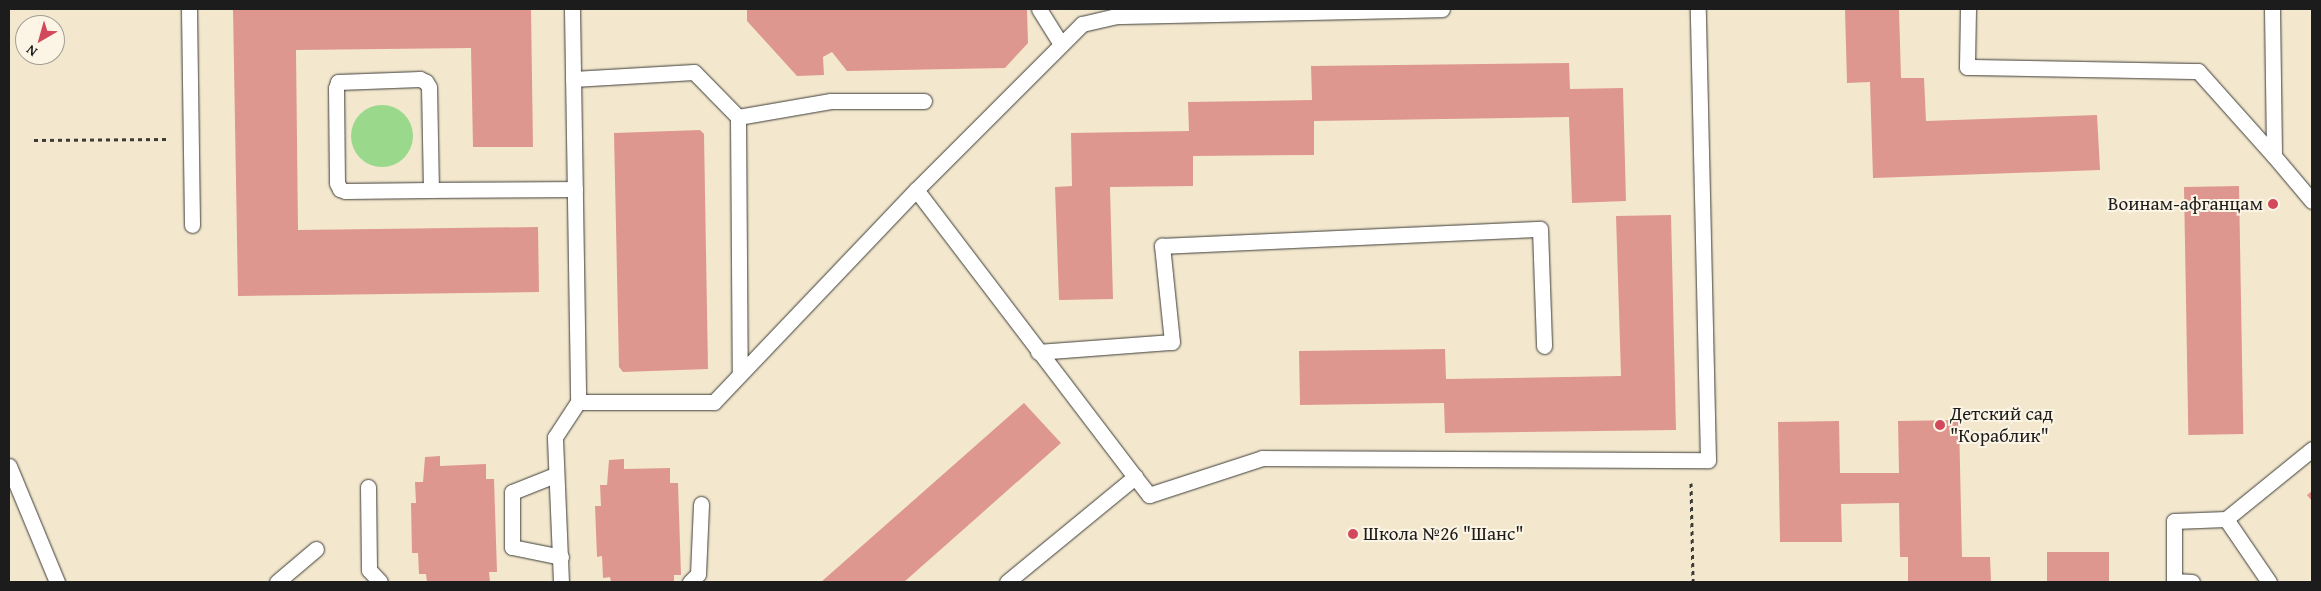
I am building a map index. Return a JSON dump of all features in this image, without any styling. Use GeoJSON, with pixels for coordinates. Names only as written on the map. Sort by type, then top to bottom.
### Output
{"type":"FeatureCollection","features":[{"type":"Feature","properties":{"kind":"lane"},"geometry":{"type":"LineString","coordinates":[[189,9],[192,225]]}},
{"type":"Feature","properties":{"kind":"lane"},"geometry":{"type":"LineString","coordinates":[[561,582],[555,476],[555,436],[578,402],[572,9]]}},
{"type":"Feature","properties":{"kind":"lane"},"geometry":{"type":"LineString","coordinates":[[1039,9],[1060,43]]}},
{"type":"Feature","properties":{"kind":"lane"},"geometry":{"type":"LineString","coordinates":[[578,402],[714,402],[916,190],[1060,43],[1082,24],[1118,16],[1319,9],[1442,9]]}},
{"type":"Feature","properties":{"kind":"lane"},"geometry":{"type":"LineString","coordinates":[[916,190],[1149,495],[1262,458],[1708,460],[1698,9]]}},
{"type":"Feature","properties":{"kind":"lane"},"geometry":{"type":"LineString","coordinates":[[1968,9],[1968,67],[2198,71],[2312,201]]}},
{"type":"Feature","properties":{"kind":"lane"},"geometry":{"type":"LineString","coordinates":[[2272,9],[2274,156]]}},
{"type":"Feature","properties":{"kind":"lane"},"geometry":{"type":"LineString","coordinates":[[574,79],[694,72],[738,117],[740,374]]}},
{"type":"Feature","properties":{"kind":"lane"},"geometry":{"type":"LineString","coordinates":[[431,190],[429,87],[426,82],[410,80],[338,82],[336,88],[337,183],[340,189],[431,190],[575,189]]}},
{"type":"Feature","properties":{"kind":"lane"},"geometry":{"type":"LineString","coordinates":[[738,117],[831,101],[924,101]]}},
{"type":"Feature","properties":{"kind":"lane"},"geometry":{"type":"LineString","coordinates":[[1038,352],[1172,342],[1162,246],[1540,229],[1544,346]]}},
{"type":"Feature","properties":{"kind":"lane"},"geometry":{"type":"LineString","coordinates":[[2192,582],[2174,581],[2174,522],[2226,519],[2312,449]]}},
{"type":"Feature","properties":{"kind":"lane"},"geometry":{"type":"LineString","coordinates":[[9,466],[58,582]]}},
{"type":"Feature","properties":{"kind":"lane"},"geometry":{"type":"LineString","coordinates":[[555,476],[512,492],[512,547],[560,557]]}},
{"type":"Feature","properties":{"kind":"lane"},"geometry":{"type":"LineString","coordinates":[[1007,582],[1135,477]]}},
{"type":"Feature","properties":{"kind":"lane"},"geometry":{"type":"LineString","coordinates":[[368,487],[369,570],[380,582]]}},
{"type":"Feature","properties":{"kind":"lane"},"geometry":{"type":"LineString","coordinates":[[690,582],[698,574],[701,504]]}},
{"type":"Feature","properties":{"kind":"lane"},"geometry":{"type":"LineString","coordinates":[[2226,519],[2262,580]]}},
{"type":"Feature","properties":{"kind":"lane"},"geometry":{"type":"LineString","coordinates":[[277,582],[316,548]]}},
{"type":"Feature","properties":{"kind":"path"},"geometry":{"type":"LineString","coordinates":[[34,140],[191,138]]}},
{"type":"Feature","properties":{"kind":"path"},"geometry":{"type":"LineString","coordinates":[[1691,460],[1693,582]]}},
{"type":"Feature","properties":{"kind":"green space"},"geometry":{"type":"Polygon","coordinates":[[[376,105],[388,105],[404,114],[411,124],[413,136],[411,148],[404,158],[388,167],[376,167],[365,162],[356,153],[351,142],[351,130],[356,119],[365,110],[376,105]]]}},
{"type":"Feature","properties":{"kind":"building"},"geometry":{"type":"Polygon","coordinates":[[[233,9],[531,9],[533,147],[473,147],[471,48],[296,50],[298,230],[538,227],[539,292],[238,296],[233,9]]]}},
{"type":"Feature","properties":{"kind":"building"},"geometry":{"type":"Polygon","coordinates":[[[747,9],[1027,9],[1028,43],[1005,68],[847,71],[832,52],[823,57],[824,75],[797,76],[747,21],[747,9]]]}},
{"type":"Feature","properties":{"kind":"building"},"geometry":{"type":"Polygon","coordinates":[[[1845,9],[1899,9],[1901,78],[1924,78],[1926,121],[2097,115],[2100,170],[1873,178],[1870,82],[1847,83],[1845,9]]]}},
{"type":"Feature","properties":{"kind":"building"},"geometry":{"type":"Polygon","coordinates":[[[1569,63],[1570,89],[1623,88],[1626,201],[1572,203],[1569,117],[1314,121],[1314,155],[1193,156],[1193,186],[1110,187],[1113,299],[1059,300],[1055,187],[1072,186],[1071,133],[1189,131],[1188,102],[1312,100],[1311,66],[1569,63]]]}},
{"type":"Feature","properties":{"kind":"building"},"geometry":{"type":"Polygon","coordinates":[[[700,130],[704,134],[708,369],[623,372],[619,367],[614,133],[700,130]]]}},
{"type":"Feature","properties":{"kind":"building"},"geometry":{"type":"Polygon","coordinates":[[[2239,186],[2243,434],[2188,435],[2184,187],[2239,186]]]}},
{"type":"Feature","properties":{"kind":"building"},"geometry":{"type":"Polygon","coordinates":[[[1671,215],[1676,430],[1445,433],[1444,403],[1300,405],[1299,351],[1445,349],[1446,379],[1621,376],[1616,216],[1671,215]]]}},
{"type":"Feature","properties":{"kind":"building"},"geometry":{"type":"Polygon","coordinates":[[[1024,403],[1061,443],[904,582],[821,582],[1024,403]]]}},
{"type":"Feature","properties":{"kind":"building"},"geometry":{"type":"Polygon","coordinates":[[[1959,420],[1962,557],[1990,557],[1991,582],[1908,582],[1908,557],[1900,557],[1899,503],[1841,504],[1842,542],[1780,542],[1778,422],[1839,421],[1840,473],[1899,473],[1898,421],[1959,420]]]}},
{"type":"Feature","properties":{"kind":"building"},"geometry":{"type":"Polygon","coordinates":[[[440,456],[440,466],[486,464],[486,479],[494,479],[497,572],[489,572],[490,582],[427,582],[426,574],[419,574],[418,553],[412,553],[411,503],[416,503],[415,482],[423,482],[425,457],[440,456]]]}},
{"type":"Feature","properties":{"kind":"building"},"geometry":{"type":"Polygon","coordinates":[[[624,459],[624,469],[670,468],[670,483],[678,483],[681,575],[674,575],[674,582],[611,582],[610,577],[603,578],[602,556],[597,557],[595,506],[601,506],[600,485],[607,485],[609,460],[624,459]]]}},
{"type":"Feature","properties":{"kind":"building"},"geometry":{"type":"Polygon","coordinates":[[[2312,491],[2312,501],[2307,495],[2312,491]]]}},
{"type":"Feature","properties":{"kind":"building"},"geometry":{"type":"Polygon","coordinates":[[[2047,552],[2109,552],[2109,582],[2047,582],[2047,552]]]}},
{"type":"Feature","properties":{"kind":"place","name":"Воинам-афганцам"},"geometry":{"type":"Point","coordinates":[2273,204]}},
{"type":"Feature","properties":{"kind":"place","name":"Детский сад \"Кораблик\""},"geometry":{"type":"Point","coordinates":[1940,425]}},
{"type":"Feature","properties":{"kind":"place","name":"Школа №26 \"Шанс\""},"geometry":{"type":"Point","coordinates":[1353,534]}}]}
